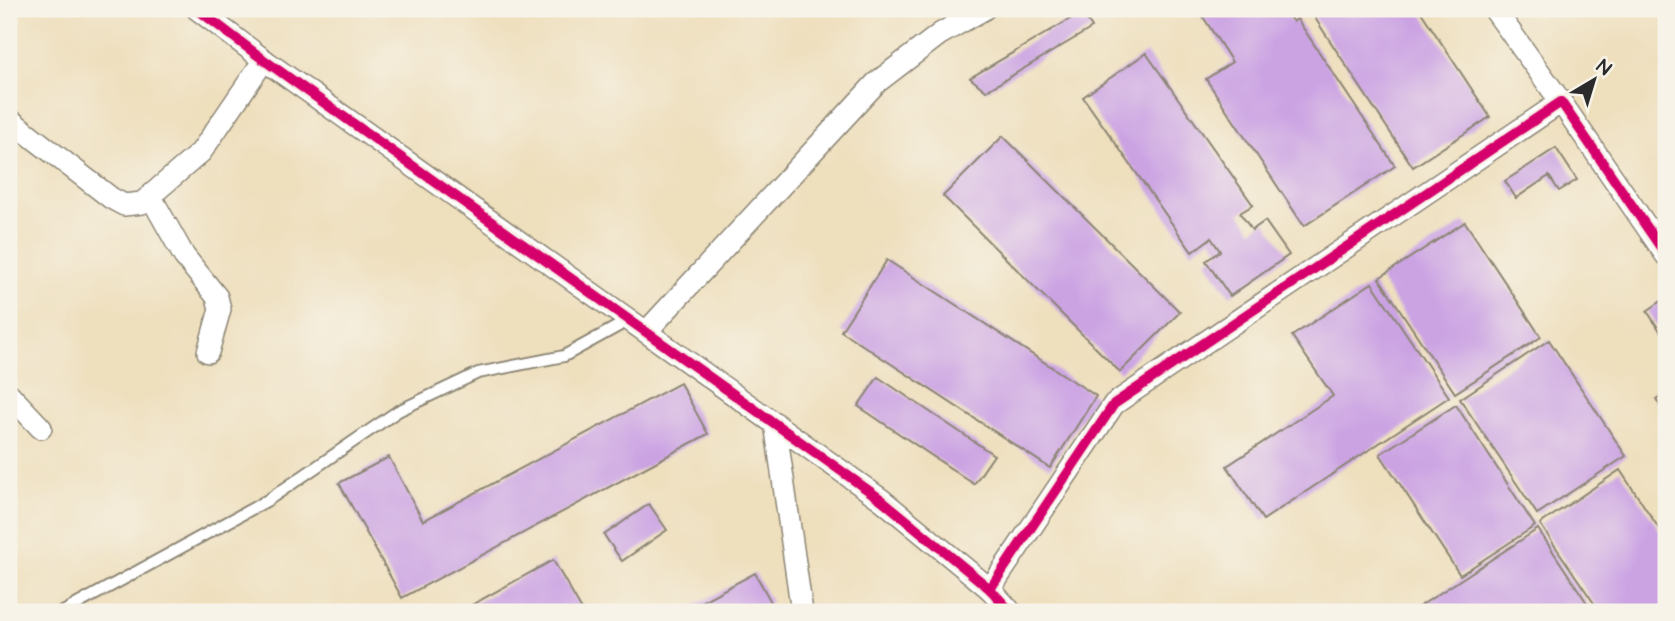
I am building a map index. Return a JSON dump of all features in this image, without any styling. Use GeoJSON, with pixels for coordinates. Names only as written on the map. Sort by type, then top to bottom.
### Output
{"type":"FeatureCollection","features":[{"type":"Feature","properties":{"kind":"street"},"geometry":{"type":"LineString","coordinates":[[197,9],[264,60],[882,500],[990,589],[1011,612]]}},
{"type":"Feature","properties":{"kind":"street"},"geometry":{"type":"LineString","coordinates":[[639,325],[876,83],[940,34],[984,9]]}},
{"type":"Feature","properties":{"kind":"street"},"geometry":{"type":"LineString","coordinates":[[1494,9],[1666,255]]}},
{"type":"Feature","properties":{"kind":"street"},"geometry":{"type":"LineString","coordinates":[[9,119],[111,198],[124,205],[142,204],[201,152],[264,60]]}},
{"type":"Feature","properties":{"kind":"street"},"geometry":{"type":"LineString","coordinates":[[990,589],[1114,404],[1561,102]]}},
{"type":"Feature","properties":{"kind":"street"},"geometry":{"type":"LineString","coordinates":[[151,197],[184,256],[218,297],[220,309],[208,352]]}},
{"type":"Feature","properties":{"kind":"street"},"geometry":{"type":"LineString","coordinates":[[9,394],[41,428]]}},
{"type":"Feature","properties":{"kind":"street"},"geometry":{"type":"LineString","coordinates":[[775,423],[802,612]]}},
{"type":"Feature","properties":{"kind":"lane"},"geometry":{"type":"LineString","coordinates":[[63,612],[268,500],[398,411],[478,373],[564,356],[639,325]]}},
{"type":"Feature","properties":{"kind":"building"},"geometry":{"type":"Polygon","coordinates":[[[1198,9],[1284,9],[1293,22],[1297,19],[1395,166],[1304,226],[1206,79],[1232,62],[1198,9]]]}},
{"type":"Feature","properties":{"kind":"building"},"geometry":{"type":"Polygon","coordinates":[[[1309,9],[1419,9],[1490,117],[1413,167],[1309,9]]]}},
{"type":"Feature","properties":{"kind":"building"},"geometry":{"type":"Polygon","coordinates":[[[1082,12],[1092,28],[986,91],[970,78],[1082,12]]]}},
{"type":"Feature","properties":{"kind":"building"},"geometry":{"type":"Polygon","coordinates":[[[1146,53],[1253,205],[1240,213],[1252,230],[1265,221],[1289,255],[1230,296],[1206,261],[1220,251],[1211,238],[1192,252],[1083,97],[1146,53]]]}},
{"type":"Feature","properties":{"kind":"building"},"geometry":{"type":"Polygon","coordinates":[[[1003,136],[1180,312],[1120,372],[943,196],[1003,136]]]}},
{"type":"Feature","properties":{"kind":"building"},"geometry":{"type":"Polygon","coordinates":[[[1556,148],[1577,180],[1559,191],[1549,176],[1516,198],[1505,181],[1556,148]]]}},
{"type":"Feature","properties":{"kind":"building"},"geometry":{"type":"Polygon","coordinates":[[[1465,222],[1541,337],[1455,393],[1379,278],[1465,222]]]}},
{"type":"Feature","properties":{"kind":"building"},"geometry":{"type":"Polygon","coordinates":[[[887,260],[1096,396],[1050,468],[841,331],[887,260]]]}},
{"type":"Feature","properties":{"kind":"building"},"geometry":{"type":"Polygon","coordinates":[[[1372,283],[1449,397],[1263,520],[1227,466],[1333,396],[1292,336],[1372,283]]]}},
{"type":"Feature","properties":{"kind":"building"},"geometry":{"type":"Polygon","coordinates":[[[1666,298],[1666,340],[1647,311],[1666,298]]]}},
{"type":"Feature","properties":{"kind":"building"},"geometry":{"type":"Polygon","coordinates":[[[1549,340],[1626,456],[1537,514],[1460,399],[1549,340]]]}},
{"type":"Feature","properties":{"kind":"building"},"geometry":{"type":"Polygon","coordinates":[[[878,377],[994,455],[974,484],[858,406],[878,377]]]}},
{"type":"Feature","properties":{"kind":"building"},"geometry":{"type":"Polygon","coordinates":[[[680,383],[708,434],[402,598],[339,483],[389,457],[423,521],[680,383]]]}},
{"type":"Feature","properties":{"kind":"building"},"geometry":{"type":"Polygon","coordinates":[[[1666,392],[1666,415],[1656,399],[1666,392]]]}},
{"type":"Feature","properties":{"kind":"building"},"geometry":{"type":"Polygon","coordinates":[[[1456,405],[1535,526],[1460,575],[1380,454],[1456,405]]]}},
{"type":"Feature","properties":{"kind":"building"},"geometry":{"type":"Polygon","coordinates":[[[1620,470],[1666,539],[1666,610],[1663,612],[1600,612],[1540,524],[1620,470]]]}},
{"type":"Feature","properties":{"kind":"building"},"geometry":{"type":"Polygon","coordinates":[[[649,504],[667,530],[622,561],[604,535],[649,504]]]}},
{"type":"Feature","properties":{"kind":"building"},"geometry":{"type":"Polygon","coordinates":[[[1538,529],[1593,612],[1411,612],[1538,529]]]}},
{"type":"Feature","properties":{"kind":"building"},"geometry":{"type":"Polygon","coordinates":[[[553,560],[583,612],[459,612],[553,560]]]}},
{"type":"Feature","properties":{"kind":"building"},"geometry":{"type":"Polygon","coordinates":[[[755,573],[771,602],[764,606],[768,612],[682,612],[755,573]]]}},
{"type":"Feature","properties":{"kind":"cycle path"},"geometry":{"type":"LineString","coordinates":[[197,9],[264,60],[882,500],[990,589],[1011,612]]}},
{"type":"Feature","properties":{"kind":"cycle path"},"geometry":{"type":"LineString","coordinates":[[990,589],[1114,404],[1561,102],[1666,255]]}}]}
